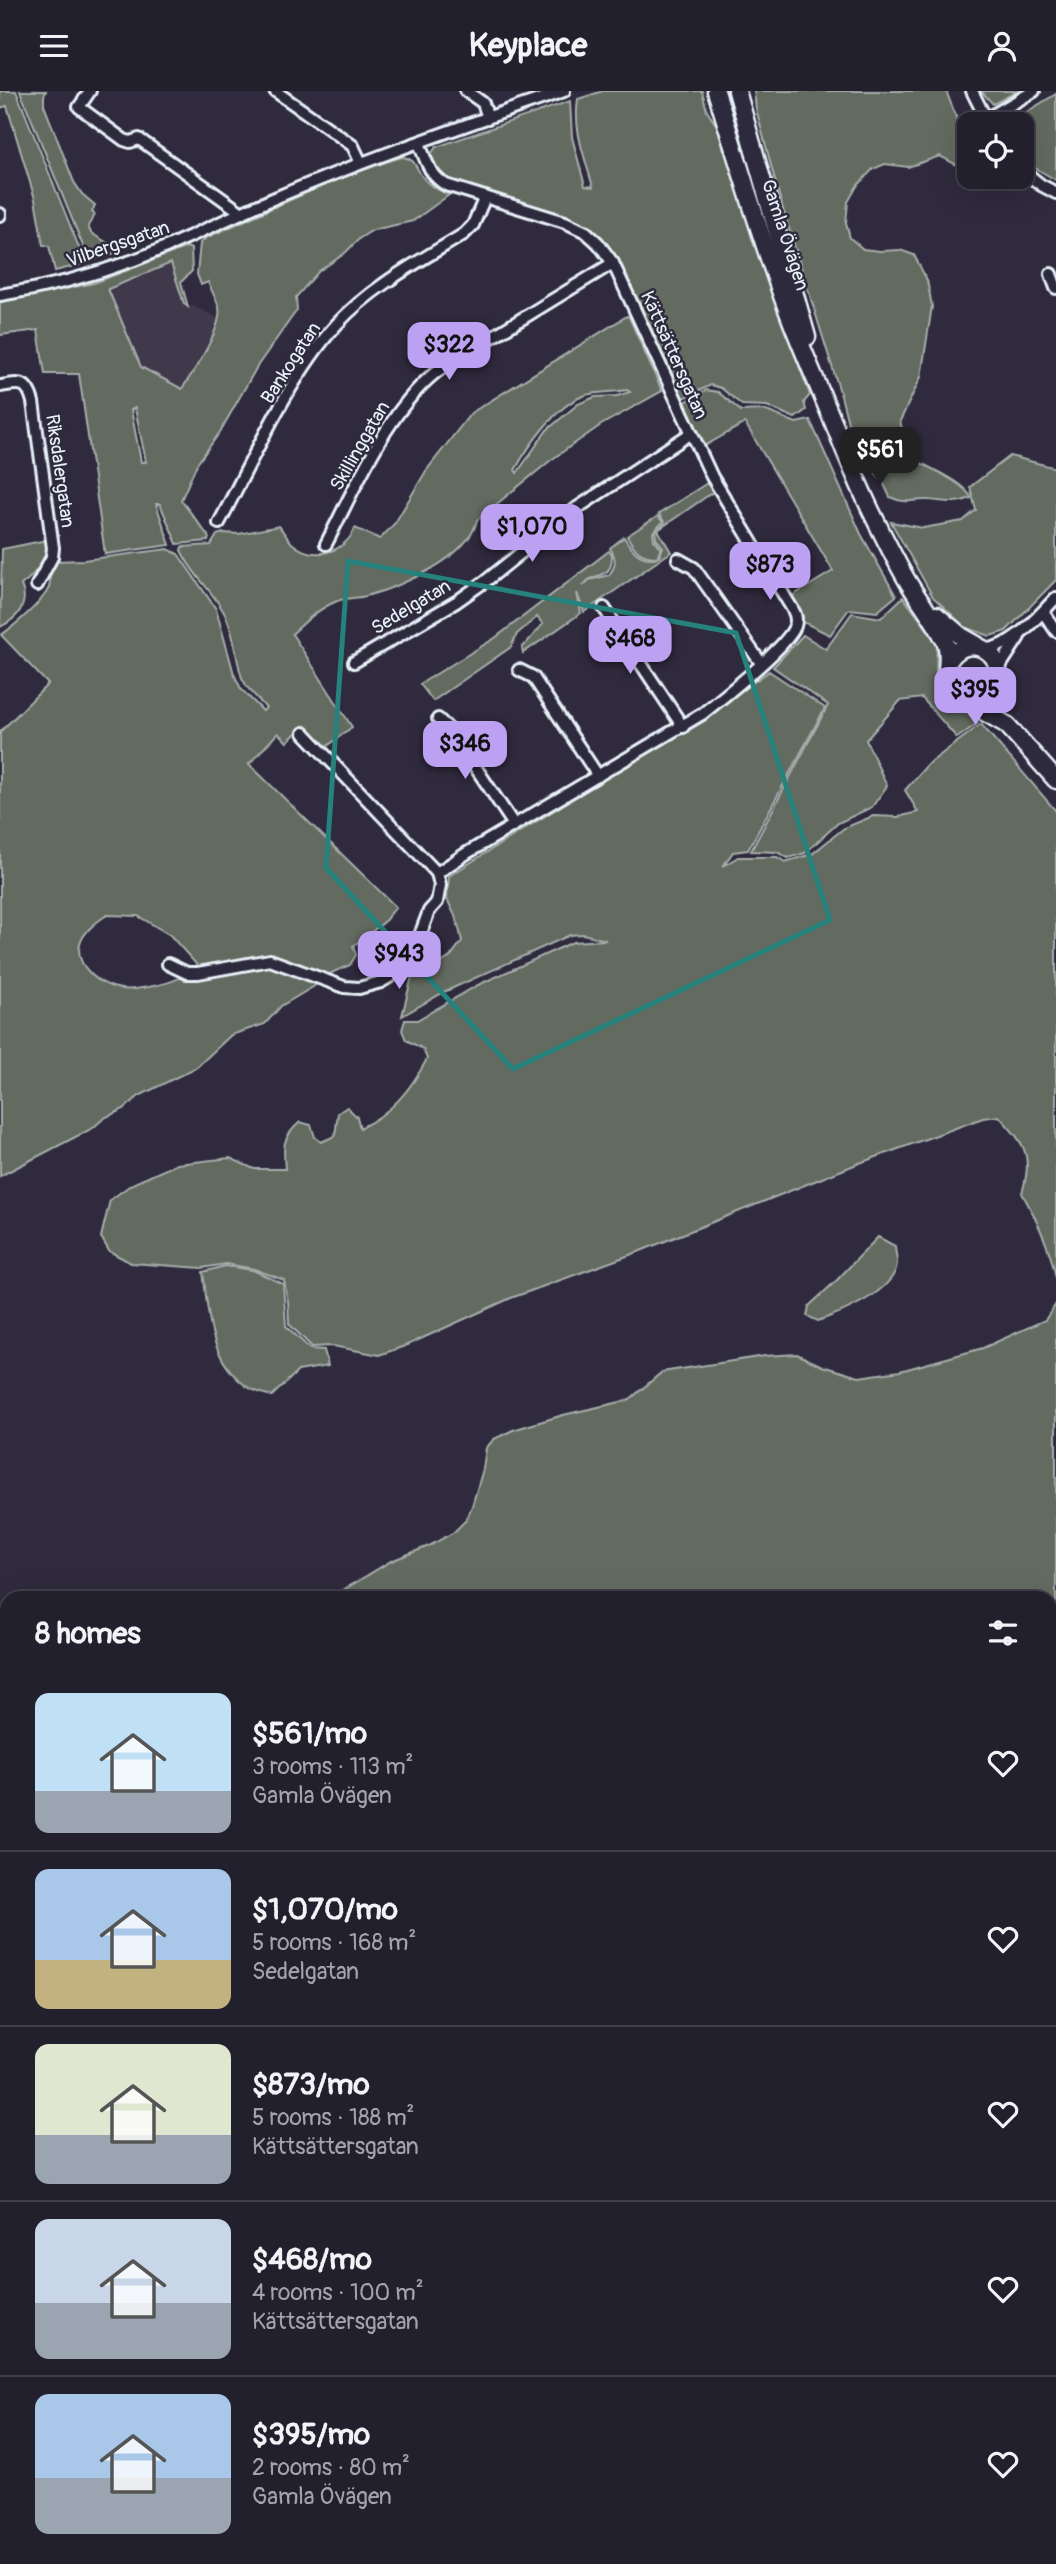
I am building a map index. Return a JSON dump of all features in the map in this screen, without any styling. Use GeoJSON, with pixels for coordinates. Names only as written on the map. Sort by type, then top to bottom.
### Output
{"type":"FeatureCollection","features":[{"type":"Feature","properties":{"kind":"main road","name":"Gamla Övägen"},"geometry":{"type":"LineString","coordinates":[[716,91],[788,312],[856,481],[917,596],[944,639],[950,659],[947,672],[950,685],[986,713],[1007,725],[1056,780]]}},
{"type":"Feature","properties":{"kind":"main road","name":"Gamla Övägen"},"geometry":{"type":"LineString","coordinates":[[737,91],[796,294],[820,390]]}},
{"type":"Feature","properties":{"kind":"main road","name":"Gamla Övägen"},"geometry":{"type":"LineString","coordinates":[[917,596],[952,629],[993,658],[995,696],[1007,725]]}},
{"type":"Feature","properties":{"kind":"main road"},"geometry":{"type":"LineString","coordinates":[[950,659],[958,649],[982,648]]}},
{"type":"Feature","properties":{"kind":"main road"},"geometry":{"type":"LineString","coordinates":[[967,696],[986,693],[996,677]]}},
{"type":"Feature","properties":{"kind":"street"},"geometry":{"type":"LineString","coordinates":[[90,91],[79,107],[124,140],[130,142],[139,139],[242,213]]}},
{"type":"Feature","properties":{"kind":"street"},"geometry":{"type":"LineString","coordinates":[[275,91],[353,146],[361,163]]}},
{"type":"Feature","properties":{"kind":"street"},"geometry":{"type":"LineString","coordinates":[[466,91],[483,103],[488,118]]}},
{"type":"Feature","properties":{"kind":"street","name":"Vilbergsgatan"},"geometry":{"type":"LineString","coordinates":[[0,295],[93,274],[166,247],[361,163],[564,91]]}},
{"type":"Feature","properties":{"kind":"street"},"geometry":{"type":"LineString","coordinates":[[972,91],[982,112]]}},
{"type":"Feature","properties":{"kind":"street"},"geometry":{"type":"LineString","coordinates":[[1002,112],[1034,91]]}},
{"type":"Feature","properties":{"kind":"street","name":"Kättsättersgatan"},"geometry":{"type":"LineString","coordinates":[[419,143],[429,170],[437,180],[565,222],[586,232],[598,243],[613,263],[690,434],[719,491],[796,617],[796,625],[791,634],[731,692],[683,727],[437,873]]}},
{"type":"Feature","properties":{"kind":"street"},"geometry":{"type":"LineString","coordinates":[[1034,179],[1056,193]]}},
{"type":"Feature","properties":{"kind":"street","name":"Bankogatan"},"geometry":{"type":"LineString","coordinates":[[219,523],[303,371],[336,325],[379,288],[464,234],[473,225],[485,197]]}},
{"type":"Feature","properties":{"kind":"street","name":"Skillinggatan"},"geometry":{"type":"LineString","coordinates":[[326,544],[392,420],[419,387],[443,367],[613,263]]}},
{"type":"Feature","properties":{"kind":"street"},"geometry":{"type":"LineString","coordinates":[[1051,274],[1056,288]]}},
{"type":"Feature","properties":{"kind":"street","name":"Riksdalergatan"},"geometry":{"type":"LineString","coordinates":[[0,386],[25,386],[29,389],[33,402],[53,548],[52,557],[37,585]]}},
{"type":"Feature","properties":{"kind":"street","name":"Sedelgatan"},"geometry":{"type":"LineString","coordinates":[[354,662],[456,602],[577,508],[690,434]]}},
{"type":"Feature","properties":{"kind":"street"},"geometry":{"type":"LineString","coordinates":[[678,559],[694,568],[761,663]]}},
{"type":"Feature","properties":{"kind":"street"},"geometry":{"type":"LineString","coordinates":[[982,648],[1008,642],[1023,632],[1056,599]]}},
{"type":"Feature","properties":{"kind":"street"},"geometry":{"type":"LineString","coordinates":[[604,608],[683,727]]}},
{"type":"Feature","properties":{"kind":"street"},"geometry":{"type":"LineString","coordinates":[[1043,612],[1056,631]]}},
{"type":"Feature","properties":{"kind":"street"},"geometry":{"type":"LineString","coordinates":[[996,677],[1023,632]]}},
{"type":"Feature","properties":{"kind":"street"},"geometry":{"type":"LineString","coordinates":[[519,670],[533,677],[598,776]]}},
{"type":"Feature","properties":{"kind":"street"},"geometry":{"type":"LineString","coordinates":[[438,719],[452,732],[514,825]]}},
{"type":"Feature","properties":{"kind":"street"},"geometry":{"type":"LineString","coordinates":[[168,964],[187,973],[198,973],[270,960],[344,987],[359,988],[392,978],[409,965],[429,911],[436,902],[440,885],[437,873],[304,733]]}},
{"type":"Feature","properties":{"kind":"highlighted area"},"geometry":{"type":"Polygon","coordinates":[[[348,561],[736,633],[830,920],[513,1069],[326,868],[348,561]]]}},
{"type":"Feature","properties":{"kind":"shaded area"},"geometry":{"type":"Polygon","coordinates":[[[0,91],[16,91],[84,260],[83,264],[55,271],[49,246],[43,245],[35,199],[7,106],[0,108],[0,91]]]}},
{"type":"Feature","properties":{"kind":"shaded area"},"geometry":{"type":"Polygon","coordinates":[[[20,91],[46,91],[44,105],[74,182],[82,194],[95,205],[92,212],[95,215],[88,226],[91,233],[121,251],[89,261],[20,91]]]}},
{"type":"Feature","properties":{"kind":"shaded area"},"geometry":{"type":"Polygon","coordinates":[[[603,91],[702,91],[707,111],[719,129],[740,187],[810,395],[804,402],[806,410],[795,418],[767,406],[742,405],[721,388],[711,385],[681,399],[629,281],[617,257],[601,237],[580,223],[451,180],[438,172],[430,162],[436,147],[570,101],[572,137],[585,186],[593,187],[578,133],[578,99],[603,91]]]}},
{"type":"Feature","properties":{"kind":"shaded area"},"geometry":{"type":"Polygon","coordinates":[[[754,91],[946,91],[957,118],[957,165],[940,156],[908,167],[885,164],[873,169],[857,186],[848,202],[846,223],[850,238],[863,249],[900,250],[914,255],[927,280],[932,306],[921,377],[900,421],[910,457],[961,486],[971,498],[950,502],[905,501],[890,497],[882,480],[855,450],[756,109],[754,91]]]}},
{"type":"Feature","properties":{"kind":"shaded area"},"geometry":{"type":"Polygon","coordinates":[[[981,91],[1018,91],[993,104],[981,91]]]}},
{"type":"Feature","properties":{"kind":"shaded area"},"geometry":{"type":"Polygon","coordinates":[[[1056,94],[1056,180],[1034,167],[1034,112],[1027,112],[1056,94]]]}},
{"type":"Feature","properties":{"kind":"shaded area"},"geometry":{"type":"Polygon","coordinates":[[[402,157],[407,158],[414,163],[427,182],[449,195],[413,221],[373,230],[360,238],[344,254],[319,271],[296,297],[297,310],[258,365],[220,432],[197,464],[181,500],[209,537],[208,541],[177,544],[160,504],[156,504],[170,545],[105,554],[79,374],[45,374],[38,330],[0,335],[0,302],[94,283],[187,247],[191,249],[192,271],[181,282],[188,307],[184,304],[171,263],[108,289],[141,367],[182,389],[206,350],[219,317],[219,308],[208,282],[201,285],[197,274],[200,243],[303,194],[402,157]],[[135,408],[131,410],[141,462],[146,462],[135,408]]]}},
{"type":"Feature","properties":{"kind":"shaded area"},"geometry":{"type":"Polygon","coordinates":[[[172,263],[184,304],[219,318],[212,337],[182,389],[141,367],[108,289],[172,263]]]}},
{"type":"Feature","properties":{"kind":"shaded area"},"geometry":{"type":"Polygon","coordinates":[[[627,316],[662,391],[601,425],[551,460],[477,520],[461,547],[431,569],[397,586],[329,605],[292,634],[352,727],[325,748],[303,726],[287,742],[278,733],[249,764],[396,907],[383,923],[353,946],[356,955],[350,965],[331,973],[281,1006],[265,1024],[231,1035],[197,1067],[139,1096],[124,1109],[104,1118],[93,1128],[0,1176],[0,732],[48,684],[1,635],[28,613],[46,593],[55,561],[168,549],[178,554],[216,609],[234,674],[241,689],[263,711],[266,708],[242,678],[226,617],[190,566],[182,547],[211,545],[217,535],[223,533],[239,534],[279,526],[293,544],[310,552],[328,552],[337,548],[351,536],[355,528],[380,539],[395,523],[426,471],[471,413],[627,316]],[[627,390],[588,394],[573,401],[553,418],[535,439],[515,470],[517,473],[547,430],[578,404],[595,397],[617,396],[630,392],[627,390]],[[107,915],[88,930],[80,946],[83,964],[103,983],[121,989],[151,987],[174,980],[197,965],[170,935],[138,916],[107,915]]]}},
{"type":"Feature","properties":{"kind":"shaded area"},"geometry":{"type":"Polygon","coordinates":[[[706,390],[718,392],[741,411],[764,410],[796,423],[810,420],[861,534],[896,596],[877,612],[849,609],[830,635],[801,621],[798,605],[792,596],[833,571],[745,423],[701,448],[684,403],[706,390]]]}},
{"type":"Feature","properties":{"kind":"shaded area"},"geometry":{"type":"Polygon","coordinates":[[[1010,456],[1056,468],[1056,580],[1006,631],[990,636],[965,627],[933,597],[891,522],[923,528],[963,521],[976,510],[970,487],[1010,456]]]}},
{"type":"Feature","properties":{"kind":"shaded area"},"geometry":{"type":"Polygon","coordinates":[[[707,483],[713,492],[658,530],[671,552],[584,612],[577,593],[581,613],[523,653],[522,648],[543,624],[537,617],[517,634],[511,647],[433,701],[420,684],[495,638],[609,551],[612,555],[609,569],[589,580],[609,575],[615,562],[610,548],[624,537],[638,554],[647,558],[659,557],[663,547],[656,539],[655,532],[665,523],[659,514],[707,483]]]}},
{"type":"Feature","properties":{"kind":"shaded area"},"geometry":{"type":"Polygon","coordinates":[[[658,516],[663,522],[653,532],[654,540],[661,548],[657,557],[646,556],[636,549],[627,536],[658,516]]]}},
{"type":"Feature","properties":{"kind":"shaded area"},"geometry":{"type":"Polygon","coordinates":[[[47,540],[40,566],[21,585],[23,605],[12,620],[0,627],[2,549],[47,540]]]}},
{"type":"Feature","properties":{"kind":"shaded area"},"geometry":{"type":"Polygon","coordinates":[[[903,597],[937,642],[936,675],[941,686],[978,723],[957,738],[922,698],[900,701],[866,740],[887,786],[872,807],[838,823],[805,853],[788,858],[777,852],[751,851],[828,705],[773,667],[803,635],[826,649],[852,613],[881,618],[903,597]]]}},
{"type":"Feature","properties":{"kind":"shaded area"},"geometry":{"type":"Polygon","coordinates":[[[769,671],[825,708],[748,850],[733,852],[723,866],[738,857],[777,857],[785,862],[812,854],[844,828],[873,816],[898,817],[918,812],[905,790],[927,765],[981,724],[1056,811],[1056,1279],[1043,1235],[1022,1193],[1027,1168],[1024,1150],[1015,1134],[999,1116],[983,1118],[857,1164],[638,1252],[511,1298],[379,1355],[333,1346],[312,1347],[289,1324],[284,1280],[254,1269],[226,1264],[202,1268],[131,1263],[109,1251],[101,1237],[110,1200],[132,1184],[177,1164],[230,1158],[254,1169],[285,1169],[285,1143],[300,1122],[311,1125],[315,1137],[321,1142],[335,1136],[338,1113],[347,1107],[357,1117],[360,1128],[382,1115],[407,1090],[427,1059],[423,1049],[406,1040],[402,1030],[405,1020],[417,1020],[478,985],[573,942],[606,940],[583,934],[570,935],[444,992],[402,1016],[418,952],[441,963],[450,957],[462,941],[457,920],[447,899],[449,876],[654,748],[685,732],[769,671]]]}},
{"type":"Feature","properties":{"kind":"shaded area"},"geometry":{"type":"Polygon","coordinates":[[[878,1237],[895,1246],[897,1263],[887,1283],[866,1300],[840,1313],[818,1321],[807,1316],[809,1306],[878,1237]]]}},
{"type":"Feature","properties":{"kind":"shaded area"},"geometry":{"type":"Polygon","coordinates":[[[225,1266],[253,1270],[283,1284],[286,1326],[310,1349],[324,1350],[328,1366],[298,1371],[272,1396],[249,1388],[233,1375],[217,1349],[212,1334],[203,1272],[225,1266]]]}},
{"type":"Feature","properties":{"kind":"shaded area"},"geometry":{"type":"Polygon","coordinates":[[[1056,1304],[1056,1591],[342,1591],[391,1561],[429,1546],[454,1532],[466,1520],[483,1469],[486,1448],[494,1439],[513,1430],[563,1415],[629,1400],[662,1372],[765,1356],[797,1354],[822,1366],[859,1377],[900,1371],[983,1348],[1045,1320],[1056,1304]]]}}]}
